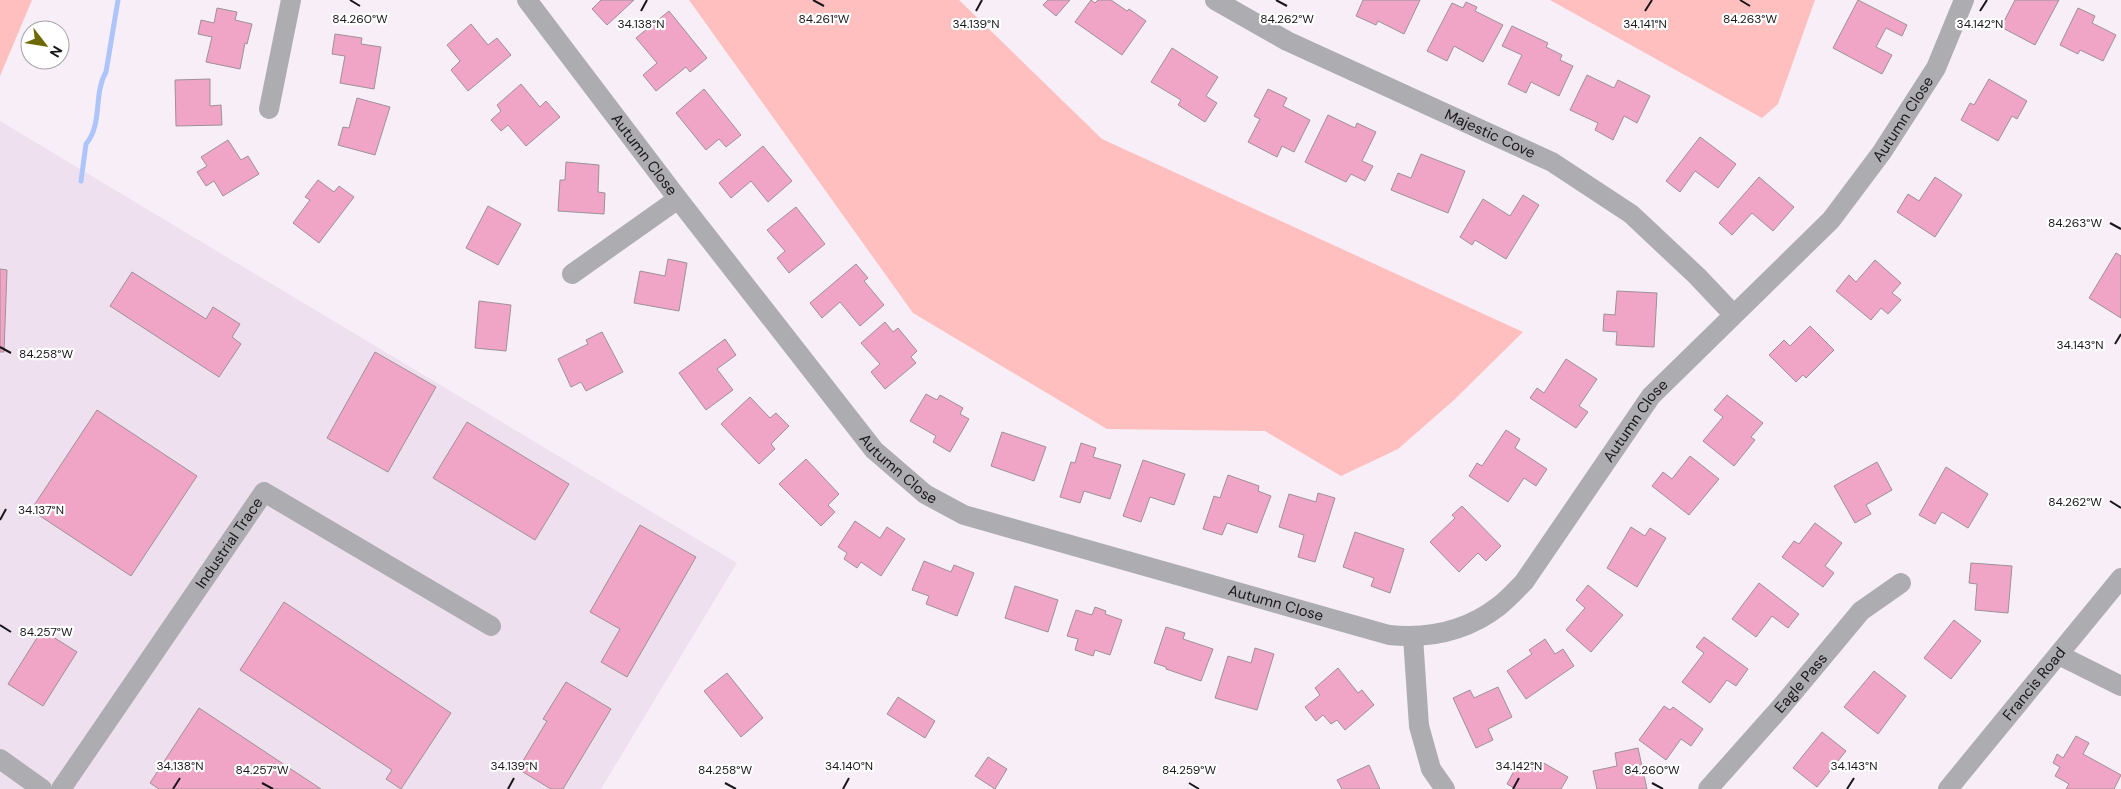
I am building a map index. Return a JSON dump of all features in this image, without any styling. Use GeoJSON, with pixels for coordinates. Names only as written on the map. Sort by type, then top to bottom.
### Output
{"type":"FeatureCollection","features":[{"type":"Feature","properties":{"kind":"street"},"geometry":{"type":"LineString","coordinates":[[270,110],[291,0]]}},
{"type":"Feature","properties":{"kind":"street","name":"Autumn Close"},"geometry":{"type":"LineString","coordinates":[[527,0],[678,199],[874,450],[925,494],[964,515],[1389,634],[1413,637],[1460,628],[1498,606],[1524,582],[1651,396],[1733,314],[1832,220],[1882,152],[1936,68],[1964,0]]}},
{"type":"Feature","properties":{"kind":"street","name":"Majestic Cove"},"geometry":{"type":"LineString","coordinates":[[1215,0],[1288,41],[1552,162],[1631,214],[1697,276],[1733,314]]}},
{"type":"Feature","properties":{"kind":"street"},"geometry":{"type":"LineString","coordinates":[[572,274],[678,199]]}},
{"type":"Feature","properties":{"kind":"street","name":"Industrial Trace"},"geometry":{"type":"LineString","coordinates":[[61,789],[264,492],[491,626]]}},
{"type":"Feature","properties":{"kind":"street","name":"Francis Road"},"geometry":{"type":"LineString","coordinates":[[1948,789],[2121,578]]}},
{"type":"Feature","properties":{"kind":"street","name":"Eagle Pass"},"geometry":{"type":"LineString","coordinates":[[1708,789],[1781,707],[1861,612],[1901,583]]}},
{"type":"Feature","properties":{"kind":"street"},"geometry":{"type":"LineString","coordinates":[[1413,637],[1418,726],[1430,769],[1445,789]]}},
{"type":"Feature","properties":{"kind":"street"},"geometry":{"type":"LineString","coordinates":[[2059,655],[2121,686]]}},
{"type":"Feature","properties":{"kind":"street"},"geometry":{"type":"LineString","coordinates":[[0,760],[42,789]]}},
{"type":"Feature","properties":{"kind":"shaded area"},"geometry":{"type":"Polygon","coordinates":[[[0,0],[32,0],[24,20],[20,20],[20,28],[0,76],[0,0]]]}},
{"type":"Feature","properties":{"kind":"shaded area"},"geometry":{"type":"Polygon","coordinates":[[[689,0],[959,0],[1102,139],[1523,332],[1454,400],[1398,449],[1341,476],[1265,431],[1107,429],[913,313],[689,0]]]}},
{"type":"Feature","properties":{"kind":"shaded area"},"geometry":{"type":"Polygon","coordinates":[[[1550,0],[1815,0],[1778,104],[1762,118],[1550,0]]]}},
{"type":"Feature","properties":{"kind":"shaded area"},"geometry":{"type":"Polygon","coordinates":[[[0,121],[737,563],[601,789],[0,789],[0,121]]]}},
{"type":"Feature","properties":{"kind":"building"},"geometry":{"type":"Polygon","coordinates":[[[601,0],[634,0],[607,25],[592,9],[601,0]]]}},
{"type":"Feature","properties":{"kind":"building"},"geometry":{"type":"Polygon","coordinates":[[[1048,0],[1070,0],[1056,16],[1043,5],[1048,0]]]}},
{"type":"Feature","properties":{"kind":"building"},"geometry":{"type":"Polygon","coordinates":[[[1091,0],[1095,3],[1098,0],[1111,0],[1127,11],[1129,9],[1146,21],[1122,55],[1075,22],[1091,0]]]}},
{"type":"Feature","properties":{"kind":"building"},"geometry":{"type":"Polygon","coordinates":[[[1363,0],[1420,0],[1404,34],[1378,21],[1376,25],[1356,16],[1363,0]]]}},
{"type":"Feature","properties":{"kind":"building"},"geometry":{"type":"Polygon","coordinates":[[[1858,0],[1907,25],[1902,36],[1886,28],[1876,47],[1892,55],[1882,74],[1833,48],[1858,0]]]}},
{"type":"Feature","properties":{"kind":"building"},"geometry":{"type":"Polygon","coordinates":[[[2015,0],[2059,0],[2035,45],[2001,27],[2015,0]]]}},
{"type":"Feature","properties":{"kind":"building"},"geometry":{"type":"Polygon","coordinates":[[[1466,2],[1477,7],[1475,11],[1503,25],[1483,62],[1454,46],[1447,61],[1427,51],[1452,3],[1463,8],[1466,2]]]}},
{"type":"Feature","properties":{"kind":"building"},"geometry":{"type":"Polygon","coordinates":[[[217,8],[237,12],[235,20],[252,24],[247,44],[245,43],[240,69],[206,62],[212,37],[198,34],[201,20],[214,23],[217,8]]]}},
{"type":"Feature","properties":{"kind":"building"},"geometry":{"type":"Polygon","coordinates":[[[2078,8],[2095,16],[2092,23],[2116,35],[2103,61],[2080,50],[2078,54],[2060,45],[2078,8]]]}},
{"type":"Feature","properties":{"kind":"building"},"geometry":{"type":"Polygon","coordinates":[[[669,11],[707,58],[690,72],[686,67],[656,91],[643,75],[657,63],[636,38],[669,11]]]}},
{"type":"Feature","properties":{"kind":"building"},"geometry":{"type":"Polygon","coordinates":[[[471,24],[488,45],[497,38],[511,55],[468,91],[451,70],[460,61],[447,45],[471,24]]]}},
{"type":"Feature","properties":{"kind":"building"},"geometry":{"type":"Polygon","coordinates":[[[1512,26],[1548,43],[1546,47],[1562,55],[1560,60],[1573,66],[1559,96],[1531,82],[1526,93],[1508,84],[1522,55],[1502,46],[1512,26]]]}},
{"type":"Feature","properties":{"kind":"building"},"geometry":{"type":"Polygon","coordinates":[[[335,34],[362,38],[361,44],[381,47],[374,89],[340,83],[345,56],[332,54],[335,34]]]}},
{"type":"Feature","properties":{"kind":"building"},"geometry":{"type":"Polygon","coordinates":[[[1172,48],[1218,77],[1206,96],[1217,103],[1205,122],[1178,105],[1181,100],[1151,82],[1172,48]]]}},
{"type":"Feature","properties":{"kind":"building"},"geometry":{"type":"Polygon","coordinates":[[[1587,75],[1614,88],[1618,80],[1650,96],[1637,123],[1624,116],[1613,140],[1595,130],[1598,123],[1570,110],[1587,75]]]}},
{"type":"Feature","properties":{"kind":"building"},"geometry":{"type":"Polygon","coordinates":[[[210,79],[210,106],[221,105],[222,125],[176,126],[175,80],[210,79]]]}},
{"type":"Feature","properties":{"kind":"building"},"geometry":{"type":"Polygon","coordinates":[[[1989,79],[2027,101],[2017,119],[2012,116],[1998,141],[1961,120],[1970,103],[1974,105],[1989,79]]]}},
{"type":"Feature","properties":{"kind":"building"},"geometry":{"type":"Polygon","coordinates":[[[521,84],[540,107],[546,101],[560,117],[526,146],[508,125],[501,131],[491,120],[501,111],[497,105],[521,84]]]}},
{"type":"Feature","properties":{"kind":"building"},"geometry":{"type":"Polygon","coordinates":[[[704,89],[741,135],[726,147],[719,139],[706,150],[676,113],[704,89]]]}},
{"type":"Feature","properties":{"kind":"building"},"geometry":{"type":"Polygon","coordinates":[[[1268,89],[1287,98],[1283,106],[1310,120],[1294,152],[1282,146],[1277,157],[1248,142],[1260,119],[1254,116],[1268,89]]]}},
{"type":"Feature","properties":{"kind":"building"},"geometry":{"type":"Polygon","coordinates":[[[357,98],[390,107],[375,155],[338,145],[343,127],[349,128],[357,98]]]}},
{"type":"Feature","properties":{"kind":"building"},"geometry":{"type":"Polygon","coordinates":[[[1328,115],[1355,128],[1357,123],[1376,132],[1362,161],[1373,166],[1365,181],[1351,174],[1346,182],[1305,162],[1328,115]]]}},
{"type":"Feature","properties":{"kind":"building"},"geometry":{"type":"Polygon","coordinates":[[[1700,137],[1736,164],[1718,188],[1695,171],[1680,192],[1666,181],[1700,137]]]}},
{"type":"Feature","properties":{"kind":"building"},"geometry":{"type":"Polygon","coordinates":[[[228,140],[241,160],[248,156],[259,174],[223,196],[214,181],[206,186],[197,172],[207,166],[201,157],[228,140]]]}},
{"type":"Feature","properties":{"kind":"building"},"geometry":{"type":"Polygon","coordinates":[[[763,146],[792,181],[768,202],[751,181],[731,198],[719,183],[763,146]]]}},
{"type":"Feature","properties":{"kind":"building"},"geometry":{"type":"Polygon","coordinates":[[[1421,154],[1465,171],[1448,213],[1391,190],[1398,173],[1411,178],[1421,154]]]}},
{"type":"Feature","properties":{"kind":"building"},"geometry":{"type":"Polygon","coordinates":[[[566,162],[599,165],[598,192],[605,193],[604,214],[558,211],[560,180],[565,180],[566,162]]]}},
{"type":"Feature","properties":{"kind":"building"},"geometry":{"type":"Polygon","coordinates":[[[1759,177],[1794,207],[1773,231],[1752,213],[1732,235],[1719,223],[1759,177]]]}},
{"type":"Feature","properties":{"kind":"building"},"geometry":{"type":"Polygon","coordinates":[[[1935,177],[1962,195],[1935,237],[1897,212],[1908,194],[1919,201],[1935,177]]]}},
{"type":"Feature","properties":{"kind":"building"},"geometry":{"type":"Polygon","coordinates":[[[318,180],[334,192],[339,186],[354,197],[319,243],[293,223],[310,200],[305,197],[318,180]]]}},
{"type":"Feature","properties":{"kind":"building"},"geometry":{"type":"Polygon","coordinates":[[[1523,195],[1539,205],[1506,259],[1475,240],[1472,245],[1460,237],[1483,199],[1510,216],[1523,195]]]}},
{"type":"Feature","properties":{"kind":"building"},"geometry":{"type":"Polygon","coordinates":[[[488,206],[521,224],[498,265],[466,248],[488,206]]]}},
{"type":"Feature","properties":{"kind":"building"},"geometry":{"type":"Polygon","coordinates":[[[796,207],[825,244],[789,273],[777,258],[785,251],[767,230],[796,207]]]}},
{"type":"Feature","properties":{"kind":"building"},"geometry":{"type":"Polygon","coordinates":[[[2116,253],[2121,256],[2121,318],[2089,298],[2116,253]]]}},
{"type":"Feature","properties":{"kind":"building"},"geometry":{"type":"Polygon","coordinates":[[[668,259],[687,263],[679,311],[634,303],[640,271],[665,276],[668,259]]]}},
{"type":"Feature","properties":{"kind":"building"},"geometry":{"type":"Polygon","coordinates":[[[1875,260],[1901,283],[1892,293],[1901,300],[1888,314],[1881,308],[1871,320],[1836,291],[1849,275],[1856,282],[1875,260]]]}},
{"type":"Feature","properties":{"kind":"building"},"geometry":{"type":"Polygon","coordinates":[[[856,264],[868,278],[864,281],[884,305],[860,326],[840,302],[822,318],[810,303],[856,264]]]}},
{"type":"Feature","properties":{"kind":"building"},"geometry":{"type":"Polygon","coordinates":[[[0,269],[7,270],[4,352],[0,352],[0,269]]]}},
{"type":"Feature","properties":{"kind":"building"},"geometry":{"type":"Polygon","coordinates":[[[132,272],[206,319],[213,307],[240,324],[232,337],[241,344],[219,377],[110,306],[132,272]]]}},
{"type":"Feature","properties":{"kind":"building"},"geometry":{"type":"Polygon","coordinates":[[[1617,291],[1657,293],[1654,347],[1616,345],[1617,332],[1603,331],[1604,314],[1615,315],[1617,291]]]}},
{"type":"Feature","properties":{"kind":"building"},"geometry":{"type":"Polygon","coordinates":[[[479,301],[511,305],[506,351],[475,348],[479,301]]]}},
{"type":"Feature","properties":{"kind":"building"},"geometry":{"type":"Polygon","coordinates":[[[885,322],[893,332],[898,328],[917,351],[911,357],[916,363],[885,389],[871,372],[880,364],[861,343],[885,322]]]}},
{"type":"Feature","properties":{"kind":"building"},"geometry":{"type":"Polygon","coordinates":[[[1810,326],[1834,350],[1806,378],[1803,375],[1796,382],[1769,355],[1784,340],[1790,346],[1810,326]]]}},
{"type":"Feature","properties":{"kind":"building"},"geometry":{"type":"Polygon","coordinates":[[[602,332],[623,372],[586,391],[581,382],[571,387],[558,359],[588,344],[586,340],[602,332]]]}},
{"type":"Feature","properties":{"kind":"building"},"geometry":{"type":"Polygon","coordinates":[[[725,339],[736,355],[717,369],[733,390],[706,410],[679,373],[725,339]]]}},
{"type":"Feature","properties":{"kind":"building"},"geometry":{"type":"Polygon","coordinates":[[[375,352],[436,387],[388,472],[327,438],[375,352]]]}},
{"type":"Feature","properties":{"kind":"building"},"geometry":{"type":"Polygon","coordinates":[[[1566,359],[1597,379],[1579,406],[1588,412],[1576,428],[1530,398],[1537,388],[1544,393],[1566,359]]]}},
{"type":"Feature","properties":{"kind":"building"},"geometry":{"type":"Polygon","coordinates":[[[926,394],[937,400],[940,395],[963,408],[960,414],[969,419],[950,452],[933,442],[936,436],[910,421],[926,394]]]}},
{"type":"Feature","properties":{"kind":"building"},"geometry":{"type":"Polygon","coordinates":[[[1727,395],[1763,423],[1751,437],[1755,440],[1734,466],[1703,441],[1723,417],[1714,410],[1727,395]]]}},
{"type":"Feature","properties":{"kind":"building"},"geometry":{"type":"Polygon","coordinates":[[[750,397],[770,418],[776,413],[789,426],[771,444],[775,449],[759,464],[721,424],[750,397]]]}},
{"type":"Feature","properties":{"kind":"building"},"geometry":{"type":"Polygon","coordinates":[[[97,410],[197,476],[131,576],[31,510],[97,410]]]}},
{"type":"Feature","properties":{"kind":"building"},"geometry":{"type":"Polygon","coordinates":[[[467,422],[569,484],[535,540],[433,478],[467,422]]]}},
{"type":"Feature","properties":{"kind":"building"},"geometry":{"type":"Polygon","coordinates":[[[1506,430],[1520,439],[1515,448],[1547,469],[1536,486],[1524,478],[1508,502],[1469,476],[1477,463],[1482,466],[1506,430]]]}},
{"type":"Feature","properties":{"kind":"building"},"geometry":{"type":"Polygon","coordinates":[[[1002,432],[1046,447],[1034,481],[991,466],[1002,432]]]}},
{"type":"Feature","properties":{"kind":"building"},"geometry":{"type":"Polygon","coordinates":[[[1081,443],[1096,448],[1093,457],[1121,465],[1110,499],[1084,491],[1080,503],[1060,497],[1071,462],[1075,463],[1081,443]]]}},
{"type":"Feature","properties":{"kind":"building"},"geometry":{"type":"Polygon","coordinates":[[[1690,456],[1719,479],[1689,515],[1652,486],[1663,472],[1672,479],[1690,456]]]}},
{"type":"Feature","properties":{"kind":"building"},"geometry":{"type":"Polygon","coordinates":[[[806,459],[839,494],[828,505],[835,512],[821,526],[779,484],[806,459]]]}},
{"type":"Feature","properties":{"kind":"building"},"geometry":{"type":"Polygon","coordinates":[[[1143,460],[1185,474],[1174,505],[1150,497],[1141,522],[1123,516],[1143,460]]]}},
{"type":"Feature","properties":{"kind":"building"},"geometry":{"type":"Polygon","coordinates":[[[1877,462],[1892,490],[1866,505],[1871,514],[1855,523],[1834,486],[1877,462]]]}},
{"type":"Feature","properties":{"kind":"building"},"geometry":{"type":"Polygon","coordinates":[[[1946,467],[1988,494],[1968,528],[1942,512],[1935,524],[1919,515],[1946,467]]]}},
{"type":"Feature","properties":{"kind":"building"},"geometry":{"type":"Polygon","coordinates":[[[1228,475],[1259,486],[1258,491],[1271,496],[1257,533],[1227,523],[1222,535],[1203,529],[1214,496],[1220,498],[1228,475]]]}},
{"type":"Feature","properties":{"kind":"building"},"geometry":{"type":"Polygon","coordinates":[[[1318,493],[1335,498],[1315,562],[1298,557],[1304,535],[1279,527],[1289,494],[1316,502],[1318,493]]]}},
{"type":"Feature","properties":{"kind":"building"},"geometry":{"type":"Polygon","coordinates":[[[1462,506],[1501,546],[1486,561],[1478,553],[1459,572],[1430,542],[1455,518],[1452,515],[1462,506]]]}},
{"type":"Feature","properties":{"kind":"building"},"geometry":{"type":"Polygon","coordinates":[[[855,521],[880,538],[887,527],[905,539],[881,576],[861,562],[857,568],[844,559],[847,553],[838,547],[855,521]]]}},
{"type":"Feature","properties":{"kind":"building"},"geometry":{"type":"Polygon","coordinates":[[[1815,523],[1842,543],[1825,566],[1834,573],[1823,587],[1782,557],[1794,541],[1799,544],[1815,523]]]}},
{"type":"Feature","properties":{"kind":"building"},"geometry":{"type":"Polygon","coordinates":[[[640,525],[696,557],[627,677],[601,662],[620,629],[590,612],[640,525]]]}},
{"type":"Feature","properties":{"kind":"building"},"geometry":{"type":"Polygon","coordinates":[[[1631,527],[1645,536],[1650,528],[1666,538],[1637,587],[1607,568],[1631,527]]]}},
{"type":"Feature","properties":{"kind":"building"},"geometry":{"type":"Polygon","coordinates":[[[1355,532],[1404,549],[1390,593],[1371,586],[1374,578],[1343,567],[1355,532]]]}},
{"type":"Feature","properties":{"kind":"building"},"geometry":{"type":"Polygon","coordinates":[[[924,561],[951,572],[954,565],[974,573],[957,616],[926,604],[929,596],[912,590],[924,561]]]}},
{"type":"Feature","properties":{"kind":"building"},"geometry":{"type":"Polygon","coordinates":[[[1971,563],[2012,566],[2008,613],[1975,610],[1977,584],[1969,583],[1971,563]]]}},
{"type":"Feature","properties":{"kind":"building"},"geometry":{"type":"Polygon","coordinates":[[[1759,583],[1799,614],[1788,628],[1772,616],[1756,637],[1732,619],[1759,583]]]}},
{"type":"Feature","properties":{"kind":"building"},"geometry":{"type":"Polygon","coordinates":[[[1588,585],[1623,615],[1591,652],[1566,630],[1585,608],[1576,600],[1588,585]]]}},
{"type":"Feature","properties":{"kind":"building"},"geometry":{"type":"Polygon","coordinates":[[[1015,586],[1058,600],[1048,632],[1005,618],[1015,586]]]}},
{"type":"Feature","properties":{"kind":"building"},"geometry":{"type":"Polygon","coordinates":[[[284,602],[451,713],[401,789],[386,779],[392,770],[240,670],[284,602]]]}},
{"type":"Feature","properties":{"kind":"building"},"geometry":{"type":"Polygon","coordinates":[[[1095,607],[1106,611],[1105,614],[1122,620],[1110,655],[1095,650],[1093,656],[1075,650],[1078,639],[1067,636],[1076,610],[1092,615],[1095,607]]]}},
{"type":"Feature","properties":{"kind":"building"},"geometry":{"type":"Polygon","coordinates":[[[1954,620],[1981,641],[1951,679],[1924,658],[1954,620]]]}},
{"type":"Feature","properties":{"kind":"building"},"geometry":{"type":"Polygon","coordinates":[[[1166,627],[1185,633],[1183,639],[1213,649],[1201,681],[1154,663],[1166,627]]]}},
{"type":"Feature","properties":{"kind":"building"},"geometry":{"type":"Polygon","coordinates":[[[42,630],[77,652],[43,706],[8,684],[42,630]]]}},
{"type":"Feature","properties":{"kind":"building"},"geometry":{"type":"Polygon","coordinates":[[[1704,637],[1748,669],[1736,686],[1727,680],[1710,703],[1682,682],[1704,653],[1696,647],[1704,637]]]}},
{"type":"Feature","properties":{"kind":"building"},"geometry":{"type":"Polygon","coordinates":[[[1545,639],[1555,654],[1563,649],[1574,666],[1526,699],[1507,671],[1532,654],[1529,650],[1545,639]]]}},
{"type":"Feature","properties":{"kind":"building"},"geometry":{"type":"Polygon","coordinates":[[[1255,648],[1274,654],[1257,710],[1215,698],[1228,656],[1251,663],[1255,648]]]}},
{"type":"Feature","properties":{"kind":"building"},"geometry":{"type":"Polygon","coordinates":[[[1338,668],[1358,693],[1362,690],[1374,705],[1345,730],[1337,720],[1331,724],[1323,715],[1316,721],[1305,707],[1320,695],[1315,688],[1338,668]]]}},
{"type":"Feature","properties":{"kind":"building"},"geometry":{"type":"Polygon","coordinates":[[[1874,671],[1906,696],[1878,734],[1844,707],[1874,671]]]}},
{"type":"Feature","properties":{"kind":"building"},"geometry":{"type":"Polygon","coordinates":[[[727,673],[763,718],[741,737],[704,691],[727,673]]]}},
{"type":"Feature","properties":{"kind":"building"},"geometry":{"type":"Polygon","coordinates":[[[566,682],[611,709],[563,789],[551,789],[518,769],[547,721],[543,719],[566,682]]]}},
{"type":"Feature","properties":{"kind":"building"},"geometry":{"type":"Polygon","coordinates":[[[1498,687],[1512,717],[1488,729],[1493,740],[1476,748],[1453,698],[1470,690],[1474,698],[1498,687]]]}},
{"type":"Feature","properties":{"kind":"building"},"geometry":{"type":"Polygon","coordinates":[[[898,697],[935,721],[925,738],[887,714],[898,697]]]}},
{"type":"Feature","properties":{"kind":"building"},"geometry":{"type":"Polygon","coordinates":[[[1664,706],[1670,710],[1673,707],[1703,729],[1691,746],[1681,739],[1666,760],[1639,740],[1664,706]]]}},
{"type":"Feature","properties":{"kind":"building"},"geometry":{"type":"Polygon","coordinates":[[[199,708],[321,789],[159,789],[150,783],[199,708]]]}},
{"type":"Feature","properties":{"kind":"building"},"geometry":{"type":"Polygon","coordinates":[[[1822,732],[1846,751],[1817,787],[1793,768],[1822,732]]]}},
{"type":"Feature","properties":{"kind":"building"},"geometry":{"type":"Polygon","coordinates":[[[2076,736],[2089,743],[2083,754],[2121,775],[2114,789],[2066,789],[2069,784],[2055,776],[2060,767],[2053,763],[2057,754],[2063,758],[2076,736]]]}},
{"type":"Feature","properties":{"kind":"building"},"geometry":{"type":"Polygon","coordinates":[[[1638,748],[1647,789],[1597,789],[1593,771],[1617,766],[1615,753],[1638,748]]]}},
{"type":"Feature","properties":{"kind":"building"},"geometry":{"type":"Polygon","coordinates":[[[988,757],[1007,769],[995,789],[975,776],[988,757]]]}},
{"type":"Feature","properties":{"kind":"building"},"geometry":{"type":"Polygon","coordinates":[[[1520,760],[1538,770],[1542,762],[1568,777],[1561,789],[1516,789],[1507,784],[1520,760]]]}},
{"type":"Feature","properties":{"kind":"building"},"geometry":{"type":"Polygon","coordinates":[[[1369,765],[1380,789],[1342,789],[1337,780],[1369,765]]]}},
{"type":"Feature","properties":{"kind":"waterway"},"geometry":{"type":"LineString","coordinates":[[81,181],[86,144],[94,127],[100,90],[106,72],[118,0]]}}]}
